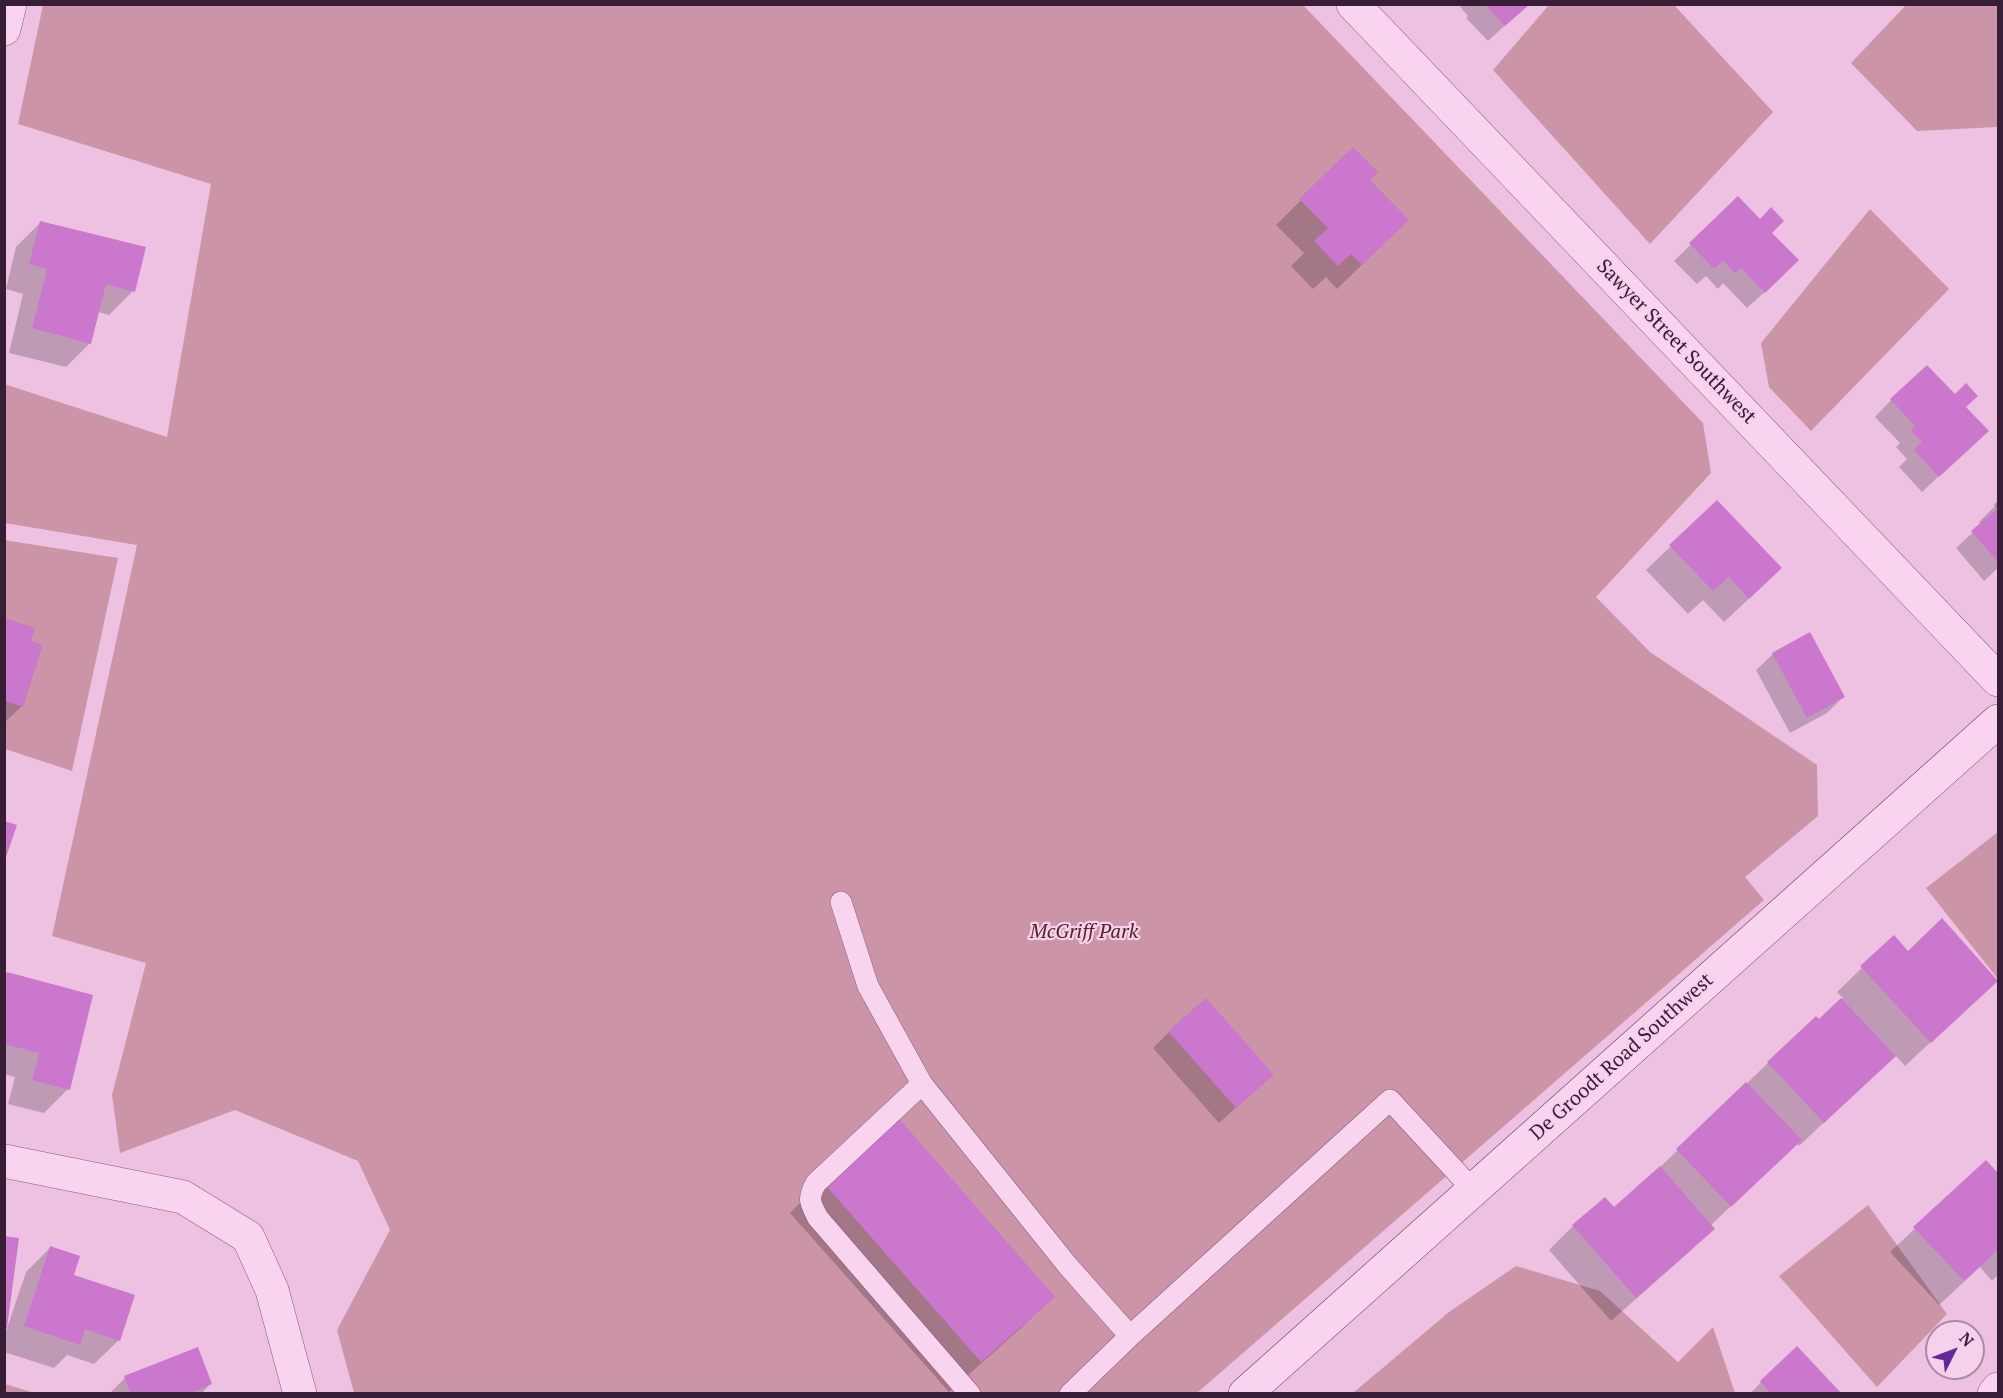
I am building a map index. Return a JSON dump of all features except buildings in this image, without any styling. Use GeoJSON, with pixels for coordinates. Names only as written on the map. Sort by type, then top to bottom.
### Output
{"type":"FeatureCollection","features":[{"type":"Feature","properties":{"kind":"street"},"geometry":{"type":"LineString","coordinates":[[4,29],[10,4]]}},
{"type":"Feature","properties":{"kind":"street","name":"Sawyer Street Southwest"},"geometry":{"type":"LineString","coordinates":[[1353,4],[1998,680]]}},
{"type":"Feature","properties":{"kind":"street","name":"De Groodt Road Southwest"},"geometry":{"type":"LineString","coordinates":[[1245,1394],[1998,721]]}},
{"type":"Feature","properties":{"kind":"street"},"geometry":{"type":"LineString","coordinates":[[4,1161],[183,1197],[248,1237],[272,1290],[300,1394]]}},
{"type":"Feature","properties":{"kind":"street"},"geometry":{"type":"LineString","coordinates":[[1994,1394],[1998,1389]]}},
{"type":"Feature","properties":{"kind":"lane"},"geometry":{"type":"LineString","coordinates":[[842,902],[868,986],[922,1084],[1068,1266],[1130,1336]]}},
{"type":"Feature","properties":{"kind":"lane"},"geometry":{"type":"LineString","coordinates":[[922,1084],[816,1183],[809,1194],[811,1205],[818,1218],[970,1394]]}},
{"type":"Feature","properties":{"kind":"lane"},"geometry":{"type":"LineString","coordinates":[[1070,1394],[1130,1336],[1390,1100],[1473,1190]]}},
{"type":"Feature","properties":{"kind":"green space"},"geometry":{"type":"Polygon","coordinates":[[[1907,4],[1998,5],[1998,127],[1917,131],[1851,63],[1907,4]]]}},
{"type":"Feature","properties":{"kind":"green space","name":"McGriff Park"},"geometry":{"type":"Polygon","coordinates":[[[43,5],[1303,5],[1703,423],[1711,473],[1596,597],[1650,652],[1817,765],[1818,816],[1745,877],[1764,900],[1197,1393],[354,1393],[337,1330],[390,1230],[358,1161],[235,1110],[120,1153],[112,1095],[146,963],[52,936],[137,545],[5,523],[4,384],[167,437],[211,184],[18,124],[43,5]]]}},
{"type":"Feature","properties":{"kind":"green space"},"geometry":{"type":"Polygon","coordinates":[[[1549,5],[1674,5],[1773,112],[1650,244],[1493,70],[1549,5]]]}},
{"type":"Feature","properties":{"kind":"green space"},"geometry":{"type":"Polygon","coordinates":[[[1870,209],[1949,289],[1811,431],[1769,387],[1761,343],[1870,209]]]}},
{"type":"Feature","properties":{"kind":"green space"},"geometry":{"type":"Polygon","coordinates":[[[4,540],[118,558],[72,771],[5,749],[4,540]]]}},
{"type":"Feature","properties":{"kind":"green space"},"geometry":{"type":"Polygon","coordinates":[[[1998,832],[1998,979],[1926,888],[1998,832]]]}},
{"type":"Feature","properties":{"kind":"green space"},"geometry":{"type":"Polygon","coordinates":[[[1868,1205],[1947,1314],[1941,1320],[1925,1320],[1925,1337],[1877,1387],[1779,1276],[1868,1205]]]}},
{"type":"Feature","properties":{"kind":"green space"},"geometry":{"type":"Polygon","coordinates":[[[1516,1266],[1600,1291],[1678,1362],[1713,1327],[1735,1393],[1353,1393],[1449,1312],[1516,1266]]]}},
{"type":"Feature","properties":{"kind":"green space"},"geometry":{"type":"Polygon","coordinates":[[[5,1384],[35,1393],[5,1393],[5,1384]]]}}]}
